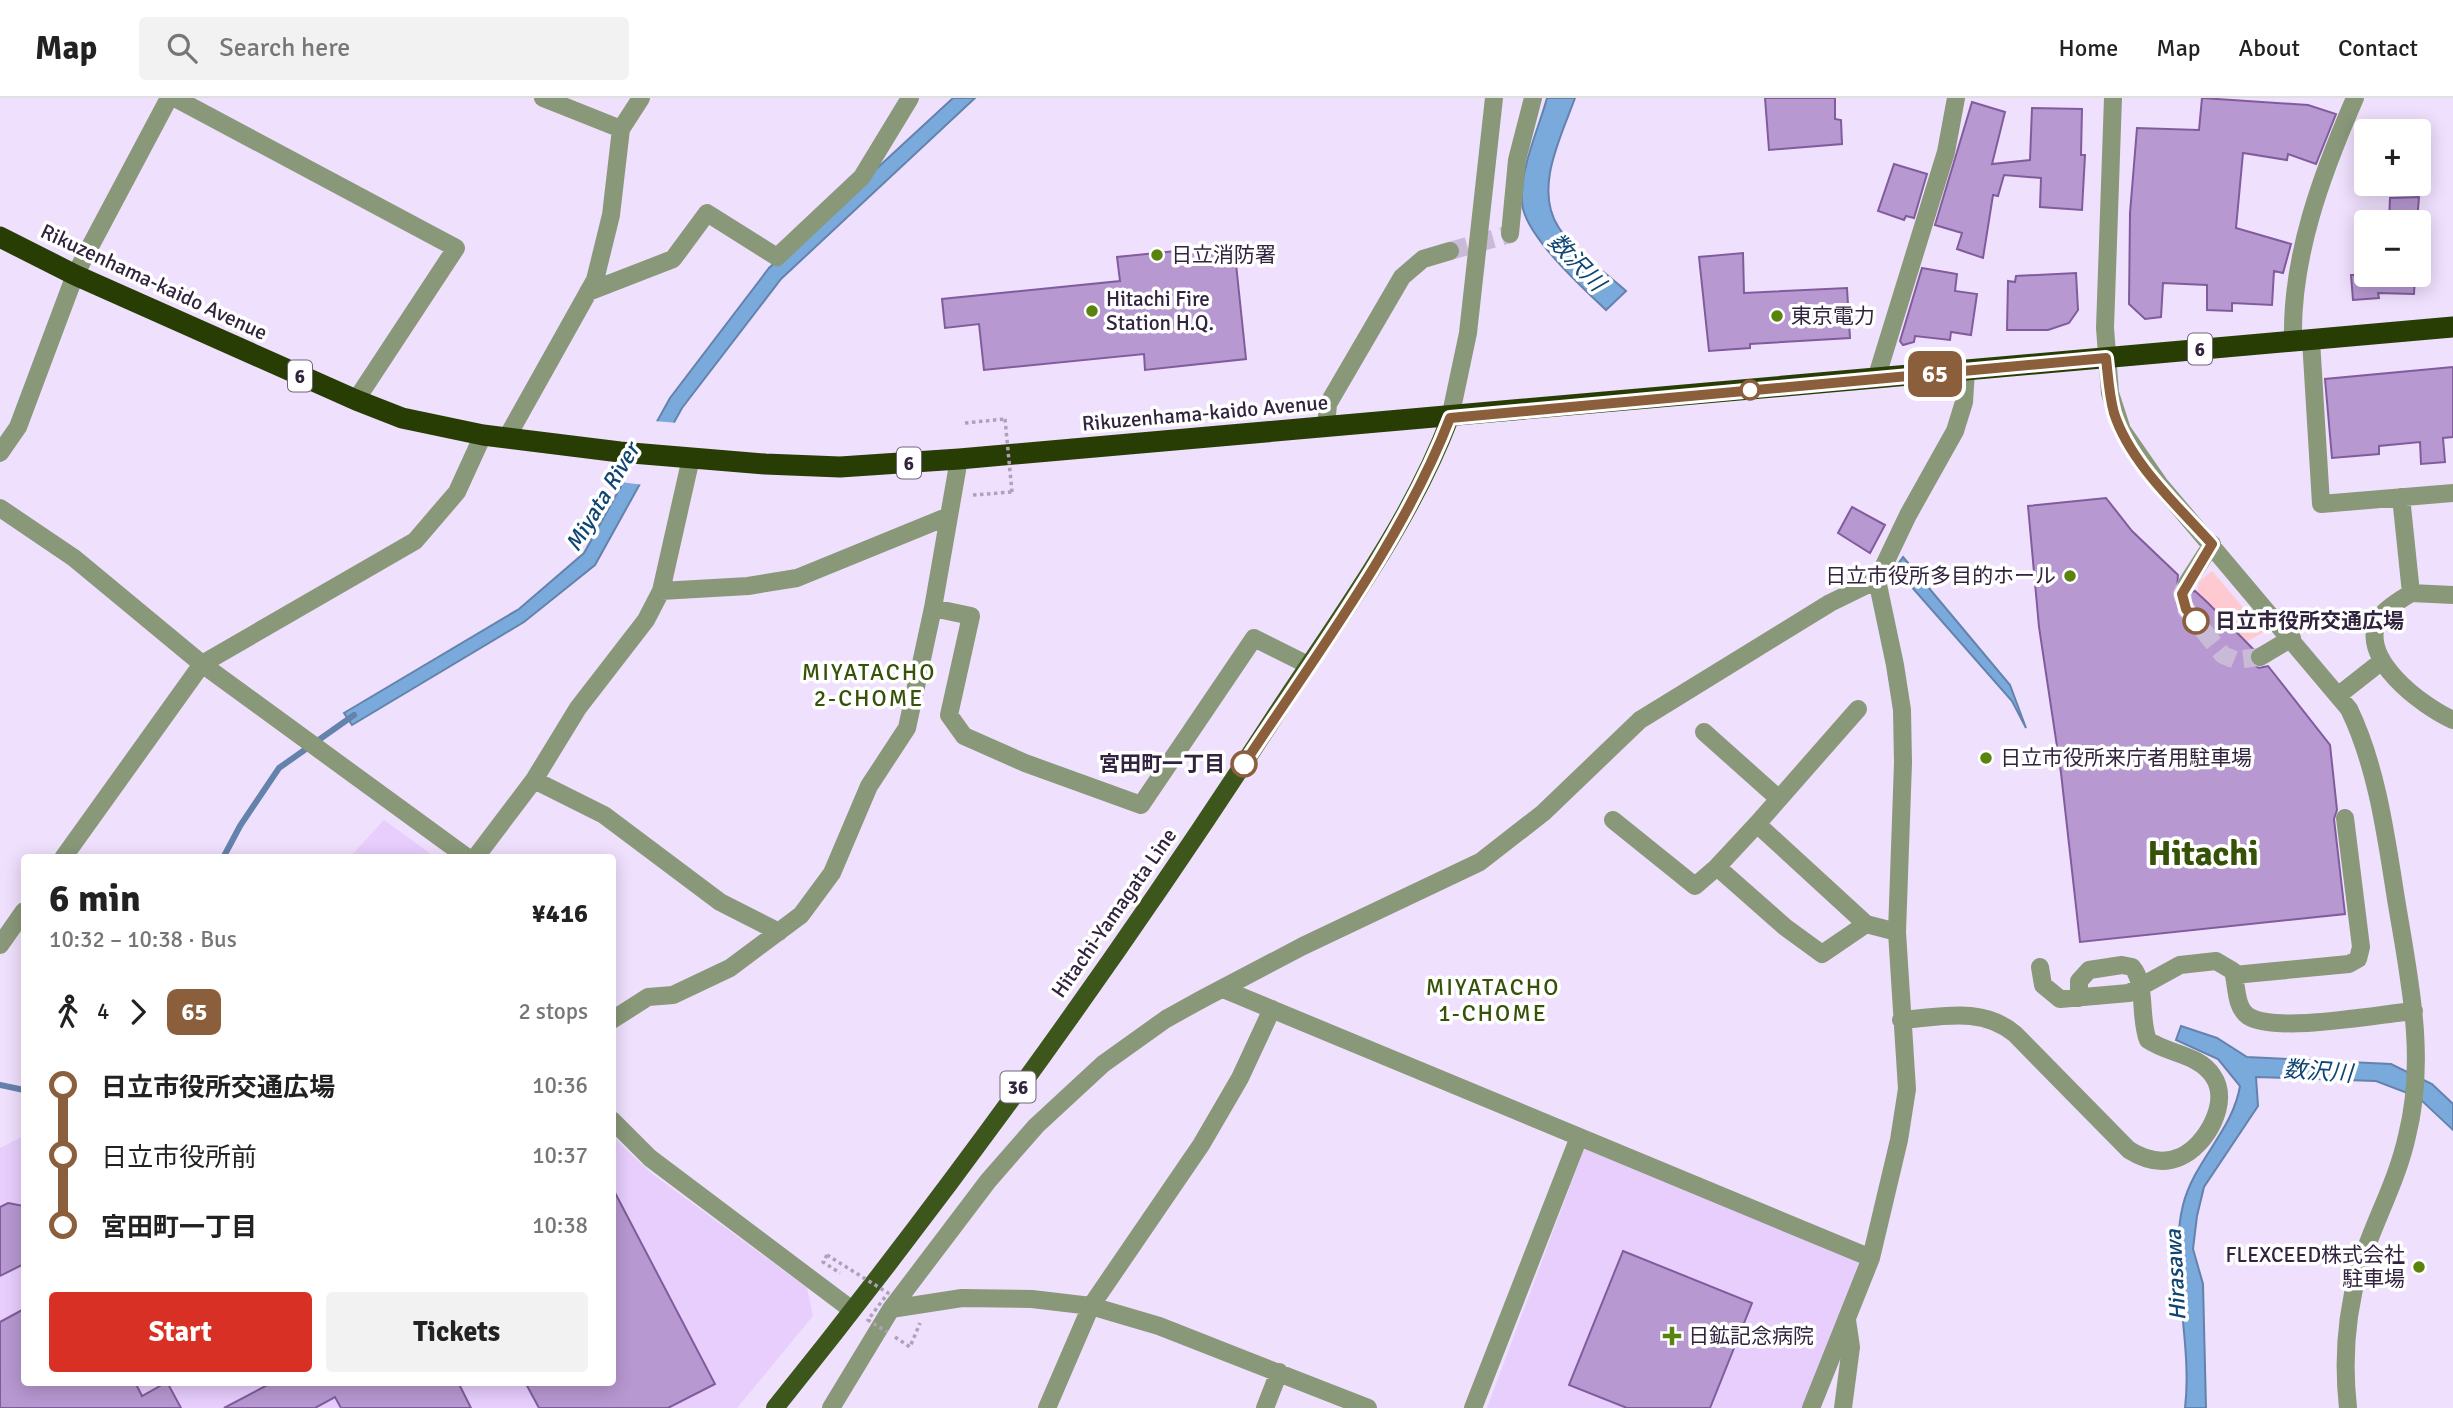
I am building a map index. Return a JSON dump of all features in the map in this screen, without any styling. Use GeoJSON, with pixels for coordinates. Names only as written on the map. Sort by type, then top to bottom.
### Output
{"type":"FeatureCollection","features":[{"type":"Feature","properties":{"kind":"highway","name":"Rikuzenhama-kaido Avenue"},"geometry":{"type":"LineString","coordinates":[[0,237],[75,275],[402,418],[506,439],[620,452],[840,467],[1450,418],[2453,327]]}},
{"type":"Feature","properties":{"kind":"main road","name":"Hitachi-Yamagata Line"},"geometry":{"type":"LineString","coordinates":[[775,1408],[852,1310],[1090,989],[1308,665],[1423,482],[1450,418]]}},
{"type":"Feature","properties":{"kind":"street"},"geometry":{"type":"LineString","coordinates":[[0,453],[18,427],[75,275],[169,98]]}},
{"type":"Feature","properties":{"kind":"street"},"geometry":{"type":"LineString","coordinates":[[174,98],[456,248],[356,400]]}},
{"type":"Feature","properties":{"kind":"street"},"geometry":{"type":"LineString","coordinates":[[543,98],[621,129]]}},
{"type":"Feature","properties":{"kind":"street"},"geometry":{"type":"LineString","coordinates":[[506,439],[594,280],[611,215],[621,129],[641,98]]}},
{"type":"Feature","properties":{"kind":"street"},"geometry":{"type":"LineString","coordinates":[[588,292],[673,259],[707,213],[777,257],[862,177],[910,98]]}},
{"type":"Feature","properties":{"kind":"street"},"geometry":{"type":"LineString","coordinates":[[1450,418],[1468,333],[1494,98]]}},
{"type":"Feature","properties":{"kind":"street"},"geometry":{"type":"LineString","coordinates":[[1510,234],[1517,160],[1533,98]]}},
{"type":"Feature","properties":{"kind":"street"},"geometry":{"type":"LineString","coordinates":[[1876,379],[1946,152],[1956,98]]}},
{"type":"Feature","properties":{"kind":"street"},"geometry":{"type":"LineString","coordinates":[[2113,98],[2105,328],[2112,403],[2122,430],[2160,485],[2340,694],[2359,729],[2376,790],[2414,1011],[2417,1060],[2414,1104],[2396,1176],[2365,1250],[2352,1290],[2345,1365],[2348,1408]]}},
{"type":"Feature","properties":{"kind":"street"},"geometry":{"type":"LineString","coordinates":[[2355,98],[2326,164],[2298,277],[2292,314],[2302,340],[2321,504],[2453,494]]}},
{"type":"Feature","properties":{"kind":"street"},"geometry":{"type":"LineString","coordinates":[[1326,426],[1328,404],[1402,277],[1423,259],[1450,251]]}},
{"type":"Feature","properties":{"kind":"street"},"geometry":{"type":"LineString","coordinates":[[1811,1408],[1871,1258],[1899,1140],[1907,1089],[1897,932],[1903,763],[1902,710],[1877,580],[1908,515],[1955,431],[1964,402],[1966,372]]}},
{"type":"Feature","properties":{"kind":"street"},"geometry":{"type":"LineString","coordinates":[[66,854],[202,664],[415,541],[457,492],[483,435]]}},
{"type":"Feature","properties":{"kind":"street"},"geometry":{"type":"LineString","coordinates":[[478,854],[534,780],[578,708],[646,620],[662,591],[685,458]]}},
{"type":"Feature","properties":{"kind":"street"},"geometry":{"type":"LineString","coordinates":[[616,1017],[648,997],[673,995],[730,968],[801,915],[832,873],[869,786],[907,728],[933,608],[959,459]]}},
{"type":"Feature","properties":{"kind":"street"},"geometry":{"type":"LineString","coordinates":[[2401,498],[2411,593]]}},
{"type":"Feature","properties":{"kind":"street"},"geometry":{"type":"LineString","coordinates":[[0,508],[75,558],[202,664],[463,854]]}},
{"type":"Feature","properties":{"kind":"street"},"geometry":{"type":"LineString","coordinates":[[662,591],[748,586],[797,578],[950,516]]}},
{"type":"Feature","properties":{"kind":"street"},"geometry":{"type":"LineString","coordinates":[[2187,583],[2212,544]]}},
{"type":"Feature","properties":{"kind":"street"},"geometry":{"type":"LineString","coordinates":[[831,1408],[889,1301],[1035,1126],[1103,1064],[1166,1019],[1303,946],[1480,862],[1543,813],[1640,720],[1830,603],[1877,580]]}},
{"type":"Feature","properties":{"kind":"street"},"geometry":{"type":"LineString","coordinates":[[2453,595],[2411,593],[2380,617],[2375,636],[2382,661],[2418,700],[2453,720]]}},
{"type":"Feature","properties":{"kind":"street"},"geometry":{"type":"LineString","coordinates":[[933,608],[971,616],[949,715],[964,736],[1025,764],[1141,805],[1254,638],[1308,665]]}},
{"type":"Feature","properties":{"kind":"street"},"geometry":{"type":"LineString","coordinates":[[2260,657],[2292,638]]}},
{"type":"Feature","properties":{"kind":"street"},"geometry":{"type":"LineString","coordinates":[[2340,694],[2382,661]]}},
{"type":"Feature","properties":{"kind":"street"},"geometry":{"type":"LineString","coordinates":[[1614,820],[1695,886],[1717,867],[1757,824],[1858,709]]}},
{"type":"Feature","properties":{"kind":"street"},"geometry":{"type":"LineString","coordinates":[[1704,732],[1778,798]]}},
{"type":"Feature","properties":{"kind":"street"},"geometry":{"type":"LineString","coordinates":[[534,780],[604,815],[720,902],[779,932]]}},
{"type":"Feature","properties":{"kind":"street"},"geometry":{"type":"LineString","coordinates":[[2234,975],[2349,964],[2358,959],[2361,947],[2345,818]]}},
{"type":"Feature","properties":{"kind":"street"},"geometry":{"type":"LineString","coordinates":[[1757,824],[1866,924],[1897,932]]}},
{"type":"Feature","properties":{"kind":"street"},"geometry":{"type":"LineString","coordinates":[[1717,867],[1785,927],[1822,954],[1866,924]]}},
{"type":"Feature","properties":{"kind":"street"},"geometry":{"type":"LineString","coordinates":[[0,946],[21,915]]}},
{"type":"Feature","properties":{"kind":"street"},"geometry":{"type":"LineString","coordinates":[[2040,967],[2043,985],[2060,999],[2129,993],[2140,989],[2171,967],[2217,961],[2228,966],[2234,975],[2240,1005],[2248,1016],[2299,1023],[2414,1011]]}},
{"type":"Feature","properties":{"kind":"street"},"geometry":{"type":"LineString","coordinates":[[1901,1020],[1975,1015],[1995,1020],[2015,1034],[2129,1150],[2145,1159],[2165,1161],[2182,1156],[2196,1145],[2217,1112],[2220,1093],[2215,1077],[2205,1066],[2148,1040],[2141,1017],[2138,977],[2132,967],[2093,968],[2079,981],[2079,998]]}},
{"type":"Feature","properties":{"kind":"street"},"geometry":{"type":"LineString","coordinates":[[1223,989],[1871,1258]]}},
{"type":"Feature","properties":{"kind":"street"},"geometry":{"type":"LineString","coordinates":[[1047,1408],[1091,1306],[1201,1145],[1240,1078],[1272,1009]]}},
{"type":"Feature","properties":{"kind":"street"},"geometry":{"type":"LineString","coordinates":[[616,1124],[650,1158],[852,1310]]}},
{"type":"Feature","properties":{"kind":"street"},"geometry":{"type":"LineString","coordinates":[[1473,1408],[1579,1137]]}},
{"type":"Feature","properties":{"kind":"street"},"geometry":{"type":"LineString","coordinates":[[889,1301],[961,1297],[1032,1299],[1124,1313],[1368,1408]]}},
{"type":"Feature","properties":{"kind":"street"},"geometry":{"type":"LineString","coordinates":[[1843,1408],[1851,1347],[1846,1320]]}},
{"type":"Feature","properties":{"kind":"street"},"geometry":{"type":"LineString","coordinates":[[1265,1408],[1279,1372]]}},
{"type":"Feature","properties":{"kind":"path"},"geometry":{"type":"LineString","coordinates":[[965,424],[1005,419],[1012,492],[973,495]]}},
{"type":"Feature","properties":{"kind":"path"},"geometry":{"type":"LineString","coordinates":[[840,1273],[823,1262],[827,1255],[889,1301],[868,1320],[911,1347]]}},
{"type":"Feature","properties":{"kind":"shaded area"},"geometry":{"type":"Polygon","coordinates":[[[2212,571],[2264,632],[2243,644],[2195,600],[2199,582],[2212,571]]]}},
{"type":"Feature","properties":{"kind":"shaded area"},"geometry":{"type":"Polygon","coordinates":[[[384,820],[431,854],[353,854],[384,820]]]}},
{"type":"Feature","properties":{"kind":"shaded area"},"geometry":{"type":"Polygon","coordinates":[[[21,1138],[21,1386],[616,1386],[616,1140],[651,1173],[807,1288],[813,1316],[737,1408],[0,1408],[0,1148],[21,1138]]]}},
{"type":"Feature","properties":{"kind":"shaded area","name":"日鉱記念病院"},"geometry":{"type":"Polygon","coordinates":[[[1584,1149],[1859,1258],[1861,1265],[1802,1408],[1487,1408],[1584,1149]]]}},
{"type":"Feature","properties":{"kind":"water"},"geometry":{"type":"Polygon","coordinates":[[[953,98],[975,98],[781,279],[682,408],[595,565],[524,622],[352,725],[344,713],[519,609],[584,553],[670,398],[769,268],[953,98]]]}},
{"type":"Feature","properties":{"kind":"water","name":"数沢川"},"geometry":{"type":"Polygon","coordinates":[[[1547,98],[1575,98],[1552,163],[1549,197],[1552,213],[1566,237],[1626,291],[1606,310],[1556,260],[1532,229],[1525,215],[1522,202],[1524,176],[1547,98]]]}},
{"type":"Feature","properties":{"kind":"water"},"geometry":{"type":"Polygon","coordinates":[[[1903,557],[2010,685],[2026,728],[2012,701],[1895,568],[1903,557]]]}},
{"type":"Feature","properties":{"kind":"water","name":"数沢川"},"geometry":{"type":"Polygon","coordinates":[[[2181,1026],[2217,1038],[2247,1057],[2391,1064],[2432,1084],[2453,1104],[2453,1130],[2418,1097],[2376,1081],[2256,1077],[2258,1106],[2204,1187],[2197,1216],[2193,1249],[2203,1284],[2206,1408],[2185,1408],[2187,1383],[2179,1278],[2179,1228],[2188,1189],[2230,1117],[2240,1086],[2218,1059],[2176,1040],[2181,1026]]]}},
{"type":"Feature","properties":{"kind":"pier"},"geometry":{"type":"Polygon","coordinates":[[[654,421],[678,423],[644,485],[620,482],[654,421]]]}},
{"type":"Feature","properties":{"kind":"building"},"geometry":{"type":"Polygon","coordinates":[[[1765,98],[1835,98],[1835,119],[1841,120],[1842,144],[1769,150],[1765,98]]]}},
{"type":"Feature","properties":{"kind":"building"},"geometry":{"type":"Polygon","coordinates":[[[2202,98],[2308,105],[2336,114],[2316,164],[2288,154],[2287,160],[2243,153],[2236,228],[2291,244],[2283,273],[2274,271],[2272,305],[2232,303],[2232,311],[2207,310],[2207,285],[2163,283],[2161,317],[2145,319],[2129,304],[2130,213],[2137,128],[2199,130],[2202,98]]]}},
{"type":"Feature","properties":{"kind":"building"},"geometry":{"type":"Polygon","coordinates":[[[1972,102],[2005,112],[1992,164],[2030,160],[2032,108],[2082,109],[2081,155],[2085,155],[2082,210],[2040,207],[2041,178],[2004,175],[1998,196],[1993,195],[1983,258],[1957,249],[1962,233],[1935,225],[1972,102]]]}},
{"type":"Feature","properties":{"kind":"building"},"geometry":{"type":"Polygon","coordinates":[[[1894,164],[1927,174],[1914,218],[1906,216],[1904,220],[1878,211],[1894,164]]]}},
{"type":"Feature","properties":{"kind":"building"},"geometry":{"type":"Polygon","coordinates":[[[2419,197],[2418,210],[2390,210],[2390,198],[2419,197]]]}},
{"type":"Feature","properties":{"kind":"building","name":"Hitachi Fire Station H.Q."},"geometry":{"type":"Polygon","coordinates":[[[1234,245],[1246,359],[1145,370],[1144,354],[984,370],[979,324],[945,328],[942,299],[1120,281],[1117,257],[1234,245]]]}},
{"type":"Feature","properties":{"kind":"building","name":"東京電力"},"geometry":{"type":"Polygon","coordinates":[[[1743,253],[1744,293],[1847,288],[1850,338],[1750,344],[1750,348],[1709,351],[1699,257],[1743,253]]]}},
{"type":"Feature","properties":{"kind":"building"},"geometry":{"type":"Polygon","coordinates":[[[1922,268],[1957,274],[1955,291],[1977,294],[1971,335],[1951,332],[1950,340],[1915,336],[1914,342],[1903,345],[1900,341],[1922,268]]]}},
{"type":"Feature","properties":{"kind":"building"},"geometry":{"type":"Polygon","coordinates":[[[2076,273],[2078,310],[2069,323],[2048,330],[2007,330],[2008,281],[2015,282],[2016,276],[2076,273]]]}},
{"type":"Feature","properties":{"kind":"building"},"geometry":{"type":"Polygon","coordinates":[[[2351,275],[2354,275],[2354,287],[2414,287],[2414,294],[2378,293],[2379,298],[2353,300],[2351,275]]]}},
{"type":"Feature","properties":{"kind":"building"},"geometry":{"type":"Polygon","coordinates":[[[2453,367],[2453,437],[2443,438],[2445,462],[2421,464],[2420,442],[2379,446],[2379,454],[2332,458],[2325,379],[2453,367]]]}},
{"type":"Feature","properties":{"kind":"building"},"geometry":{"type":"Polygon","coordinates":[[[2106,498],[2132,531],[2178,575],[2177,589],[2186,594],[2195,591],[2208,603],[2253,649],[2249,656],[2251,663],[2259,668],[2268,666],[2330,745],[2337,810],[2334,819],[2345,914],[2080,942],[2061,773],[2039,627],[2028,506],[2106,498]]]}},
{"type":"Feature","properties":{"kind":"building"},"geometry":{"type":"Polygon","coordinates":[[[1852,507],[1885,525],[1870,553],[1838,533],[1852,507]]]}},
{"type":"Feature","properties":{"kind":"building"},"geometry":{"type":"Polygon","coordinates":[[[616,1195],[715,1384],[668,1408],[539,1408],[527,1386],[616,1386],[616,1195]]]}},
{"type":"Feature","properties":{"kind":"building"},"geometry":{"type":"Polygon","coordinates":[[[8,1203],[21,1205],[21,1266],[0,1276],[0,1207],[8,1203]]]}},
{"type":"Feature","properties":{"kind":"building"},"geometry":{"type":"Polygon","coordinates":[[[1623,1251],[1752,1303],[1710,1408],[1627,1408],[1569,1385],[1623,1251]]]}},
{"type":"Feature","properties":{"kind":"building"},"geometry":{"type":"Polygon","coordinates":[[[21,1311],[21,1386],[137,1386],[142,1396],[160,1386],[169,1386],[181,1408],[0,1408],[0,1322],[21,1311]]]}},
{"type":"Feature","properties":{"kind":"building"},"geometry":{"type":"Polygon","coordinates":[[[265,1386],[460,1386],[471,1408],[341,1408],[335,1397],[315,1408],[224,1408],[265,1386]]]}},
{"type":"Feature","properties":{"kind":"waterway","name":"Miyata River"},"geometry":{"type":"LineString","coordinates":[[225,854],[240,826],[279,768],[354,715]]}},
{"type":"Feature","properties":{"kind":"waterway","name":"Miyata River"},"geometry":{"type":"LineString","coordinates":[[0,1085],[21,1089]]}},
{"type":"Feature","properties":{"kind":"tunnel"},"geometry":{"type":"LineString","coordinates":[[1450,251],[1510,234]]}},
{"type":"Feature","properties":{"kind":"tunnel"},"geometry":{"type":"LineString","coordinates":[[2187,583],[2182,594],[2186,609],[2223,655],[2235,660],[2260,657]]}},
{"type":"Feature","properties":{"kind":"bus line","name":"65"},"geometry":{"type":"LineString","coordinates":[[1244,764],[1374,564],[1423,482],[1450,418],[2106,358],[2110,393],[2122,430],[2160,485],[2212,544],[2182,594],[2186,609],[2196,621]]}},
{"type":"Feature","properties":{"kind":"place","name":"日立消防署"},"geometry":{"type":"Point","coordinates":[1157,255]}},
{"type":"Feature","properties":{"kind":"place","name":"Hitachi Fire Station H.Q."},"geometry":{"type":"Point","coordinates":[1092,311]}},
{"type":"Feature","properties":{"kind":"place","name":"東京電力"},"geometry":{"type":"Point","coordinates":[1777,316]}},
{"type":"Feature","properties":{"kind":"place","name":"日立市役所多目的ホール"},"geometry":{"type":"Point","coordinates":[2070,576]}},
{"type":"Feature","properties":{"kind":"place","name":"日立市役所交通広場"},"geometry":{"type":"Point","coordinates":[2196,621]}},
{"type":"Feature","properties":{"kind":"place","name":"日立市役所来庁者用駐車場"},"geometry":{"type":"Point","coordinates":[1986,758]}},
{"type":"Feature","properties":{"kind":"place","name":"宮田町一丁目"},"geometry":{"type":"Point","coordinates":[1244,764]}},
{"type":"Feature","properties":{"kind":"place","name":"FLEXCEED株式会社 駐車場"},"geometry":{"type":"Point","coordinates":[2419,1267]}},
{"type":"Feature","properties":{"kind":"place","name":"日鉱記念病院"},"geometry":{"type":"Point","coordinates":[1672,1336]}},
{"type":"Feature","properties":{"kind":"district","name":"MIYATACHO 2-CHOME"},"geometry":{"type":"Point","coordinates":[869,685]}},
{"type":"Feature","properties":{"kind":"district","name":"Hitachi"},"geometry":{"type":"Point","coordinates":[2203,853]}},
{"type":"Feature","properties":{"kind":"district","name":"MIYATACHO 1-CHOME"},"geometry":{"type":"Point","coordinates":[1493,1000]}},
{"type":"Feature","properties":{"kind":"water label","name":"Hirasawa"},"geometry":{"type":"Point","coordinates":[2175,1275]}}]}
